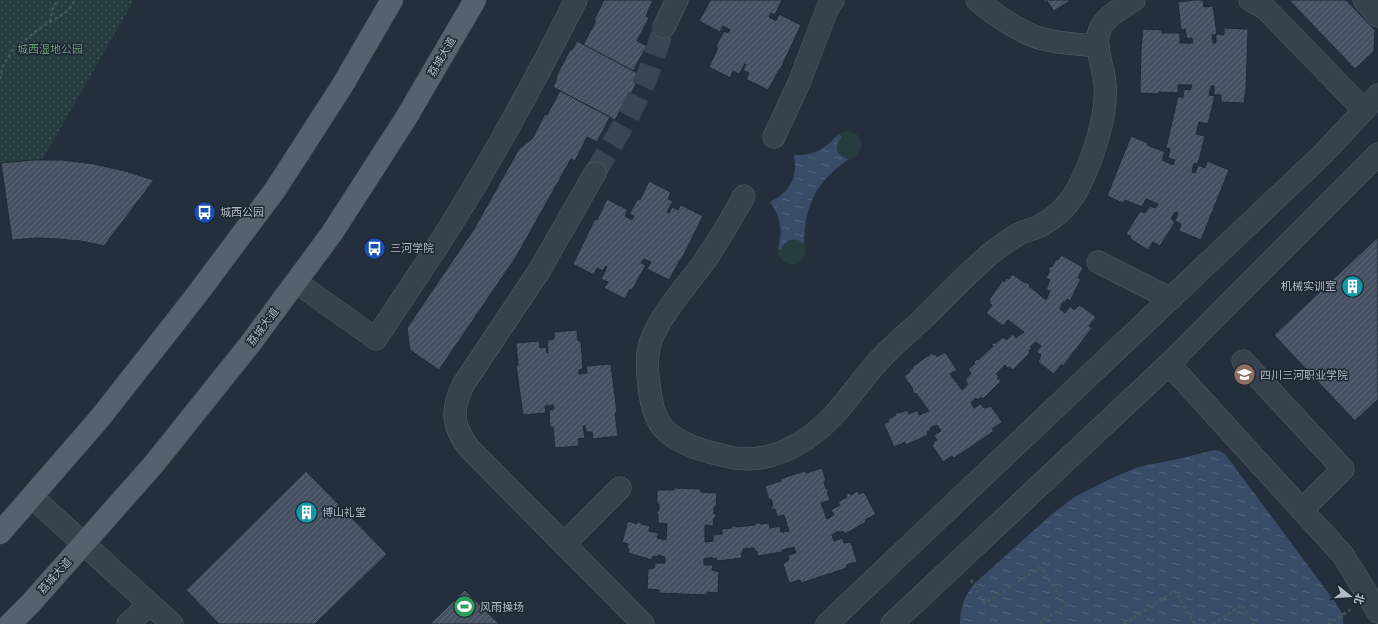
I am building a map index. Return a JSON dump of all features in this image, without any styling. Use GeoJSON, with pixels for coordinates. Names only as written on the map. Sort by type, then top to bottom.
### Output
{"type":"FeatureCollection","features":[{"type":"Feature","properties":{"kind":"main road"},"geometry":{"type":"LineString","coordinates":[[0,533],[100,418],[195,297],[275,190],[342,86],[392,0]]}},
{"type":"Feature","properties":{"kind":"main road","name":"荔城大道"},"geometry":{"type":"LineString","coordinates":[[10,624],[31,603],[154,464],[250,344],[332,233],[406,118],[475,0]]}},
{"type":"Feature","properties":{"kind":"street"},"geometry":{"type":"LineString","coordinates":[[296,282],[376,339],[439,243],[499,144],[530,89],[576,0]]}},
{"type":"Feature","properties":{"kind":"street"},"geometry":{"type":"LineString","coordinates":[[664,26],[677,0]]}},
{"type":"Feature","properties":{"kind":"street"},"geometry":{"type":"LineString","coordinates":[[774,137],[799,83],[828,7],[833,0]]}},
{"type":"Feature","properties":{"kind":"street"},"geometry":{"type":"LineString","coordinates":[[977,0],[1008,22],[1042,39],[1064,43],[1098,46]]}},
{"type":"Feature","properties":{"kind":"street"},"geometry":{"type":"LineString","coordinates":[[744,196],[718,242],[672,304],[655,331],[647,355],[647,369],[654,410],[662,426],[672,436],[695,448],[726,456],[751,459],[765,457],[785,451],[796,446],[823,427],[848,400],[875,364],[990,255],[1020,233],[1038,227],[1065,207],[1077,190],[1102,122],[1105,105],[1106,84],[1098,46],[1098,36],[1101,27],[1122,7],[1134,0]]}},
{"type":"Feature","properties":{"kind":"street"},"geometry":{"type":"LineString","coordinates":[[827,624],[1323,154],[1371,102],[1266,9],[1250,0]]}},
{"type":"Feature","properties":{"kind":"street"},"geometry":{"type":"LineString","coordinates":[[1364,0],[1378,16]]}},
{"type":"Feature","properties":{"kind":"street"},"geometry":{"type":"LineString","coordinates":[[892,624],[1169,364],[1378,154]]}},
{"type":"Feature","properties":{"kind":"street"},"geometry":{"type":"LineString","coordinates":[[594,173],[539,271],[463,385],[455,407],[455,419],[457,429],[469,448],[643,624]]}},
{"type":"Feature","properties":{"kind":"street"},"geometry":{"type":"LineString","coordinates":[[1098,262],[1171,299]]}},
{"type":"Feature","properties":{"kind":"street"},"geometry":{"type":"LineString","coordinates":[[1243,362],[1343,469],[1302,510]]}},
{"type":"Feature","properties":{"kind":"street"},"geometry":{"type":"LineString","coordinates":[[1169,364],[1343,555],[1378,612]]}},
{"type":"Feature","properties":{"kind":"street"},"geometry":{"type":"LineString","coordinates":[[564,544],[620,488]]}},
{"type":"Feature","properties":{"kind":"street"},"geometry":{"type":"LineString","coordinates":[[32,497],[172,624]]}},
{"type":"Feature","properties":{"kind":"street"},"geometry":{"type":"LineString","coordinates":[[128,624],[150,604]]}},
{"type":"Feature","properties":{"kind":"path"},"geometry":{"type":"LineString","coordinates":[[50,22],[53,7],[58,0]]}},
{"type":"Feature","properties":{"kind":"path"},"geometry":{"type":"LineString","coordinates":[[0,79],[4,66],[12,50],[37,30],[68,11],[75,0]]}},
{"type":"Feature","properties":{"kind":"path"},"geometry":{"type":"LineString","coordinates":[[971,580],[985,603],[1041,567],[1066,606],[1037,624]]}},
{"type":"Feature","properties":{"kind":"path"},"geometry":{"type":"LineString","coordinates":[[1124,624],[1175,591],[1195,624]]}},
{"type":"Feature","properties":{"kind":"path"},"geometry":{"type":"LineString","coordinates":[[1213,624],[1242,605],[1254,624]]}},
{"type":"Feature","properties":{"kind":"path"},"geometry":{"type":"LineString","coordinates":[[1328,624],[1355,607]]}},
{"type":"Feature","properties":{"kind":"green space","name":"城西湿地公园"},"geometry":{"type":"Polygon","coordinates":[[[0,0],[134,0],[42,160],[0,163],[0,0]]]}},
{"type":"Feature","properties":{"kind":"green space"},"geometry":{"type":"Polygon","coordinates":[[[848,131],[858,135],[862,145],[858,153],[853,158],[848,159],[843,158],[839,154],[837,143],[842,137],[838,134],[848,131]]]}},
{"type":"Feature","properties":{"kind":"green space"},"geometry":{"type":"Polygon","coordinates":[[[791,239],[798,240],[803,243],[805,248],[803,258],[794,265],[788,264],[782,260],[779,256],[778,249],[781,250],[786,241],[791,239]]]}},
{"type":"Feature","properties":{"kind":"water"},"geometry":{"type":"Polygon","coordinates":[[[838,134],[842,137],[837,144],[837,151],[841,156],[849,159],[828,176],[814,195],[807,217],[804,244],[794,239],[785,243],[781,250],[778,249],[781,230],[780,224],[777,213],[770,202],[783,194],[791,183],[795,171],[794,155],[813,153],[824,148],[838,134]]]}},
{"type":"Feature","properties":{"kind":"water"},"geometry":{"type":"Polygon","coordinates":[[[1214,450],[1225,454],[1335,602],[1343,615],[1343,624],[960,624],[963,603],[974,584],[1052,514],[1076,496],[1138,467],[1214,450]]]}},
{"type":"Feature","properties":{"kind":"building"},"geometry":{"type":"Polygon","coordinates":[[[604,0],[653,0],[646,16],[649,18],[637,41],[647,46],[633,71],[583,45],[596,21],[594,20],[604,0]]]}},
{"type":"Feature","properties":{"kind":"building"},"geometry":{"type":"Polygon","coordinates":[[[708,0],[782,0],[775,15],[771,13],[769,17],[776,21],[779,14],[801,25],[780,70],[768,90],[746,79],[749,73],[743,70],[746,64],[739,74],[733,71],[730,78],[709,67],[718,48],[716,46],[724,31],[728,33],[730,30],[723,26],[720,32],[699,21],[710,1],[708,0]]]}},
{"type":"Feature","properties":{"kind":"building"},"geometry":{"type":"Polygon","coordinates":[[[1043,0],[1071,0],[1054,11],[1047,1],[1045,3],[1043,0]]]}},
{"type":"Feature","properties":{"kind":"building"},"geometry":{"type":"Polygon","coordinates":[[[1203,0],[1204,7],[1213,6],[1217,34],[1224,35],[1224,28],[1248,29],[1246,90],[1244,103],[1221,102],[1221,95],[1214,95],[1214,86],[1211,86],[1209,95],[1215,96],[1208,124],[1199,122],[1196,134],[1205,136],[1198,164],[1194,163],[1192,172],[1195,173],[1198,165],[1205,168],[1207,161],[1229,170],[1201,240],[1179,231],[1181,224],[1175,221],[1178,213],[1175,212],[1171,219],[1175,222],[1160,246],[1153,242],[1148,250],[1129,238],[1131,237],[1126,234],[1140,211],[1145,213],[1150,206],[1155,208],[1158,204],[1146,199],[1142,207],[1125,200],[1123,203],[1107,196],[1131,136],[1148,143],[1147,145],[1165,152],[1162,160],[1173,165],[1175,160],[1168,158],[1170,149],[1166,148],[1178,96],[1183,98],[1184,89],[1190,90],[1192,85],[1178,85],[1178,93],[1140,93],[1143,29],[1162,30],[1162,33],[1180,33],[1180,43],[1193,43],[1192,38],[1187,39],[1185,29],[1181,30],[1178,2],[1203,0]],[[1216,34],[1212,35],[1213,43],[1216,43],[1216,34]]]}},
{"type":"Feature","properties":{"kind":"building"},"geometry":{"type":"Polygon","coordinates":[[[1289,0],[1346,0],[1375,30],[1374,51],[1355,69],[1289,0]]]}},
{"type":"Feature","properties":{"kind":"building"},"geometry":{"type":"Polygon","coordinates":[[[577,41],[639,74],[635,83],[636,84],[622,112],[620,111],[615,120],[553,87],[557,78],[556,77],[570,50],[572,50],[577,41]]]}},
{"type":"Feature","properties":{"kind":"building"},"geometry":{"type":"Polygon","coordinates":[[[560,91],[610,117],[597,142],[587,137],[575,161],[571,159],[516,257],[439,370],[410,350],[407,328],[474,229],[519,149],[532,139],[545,114],[547,115],[560,91]]]}},
{"type":"Feature","properties":{"kind":"building"},"geometry":{"type":"Polygon","coordinates":[[[33,160],[63,160],[94,164],[125,171],[154,180],[104,246],[81,241],[58,239],[38,238],[12,240],[1,163],[33,160]]]}},
{"type":"Feature","properties":{"kind":"building"},"geometry":{"type":"Polygon","coordinates":[[[649,181],[671,192],[668,199],[673,201],[667,212],[669,213],[672,207],[678,210],[681,205],[703,216],[681,260],[669,280],[647,269],[651,262],[644,259],[641,263],[646,265],[632,290],[630,289],[625,299],[604,288],[608,282],[601,279],[607,267],[606,266],[603,271],[597,268],[594,275],[573,264],[595,219],[597,220],[607,199],[628,210],[625,216],[632,220],[634,216],[629,214],[638,199],[640,200],[649,181]]]}},
{"type":"Feature","properties":{"kind":"building","name":"机械实训室"},"geometry":{"type":"Polygon","coordinates":[[[1378,237],[1378,399],[1355,421],[1274,335],[1378,237]]]}},
{"type":"Feature","properties":{"kind":"building"},"geometry":{"type":"Polygon","coordinates":[[[1061,255],[1083,267],[1078,278],[1081,279],[1070,301],[1067,299],[1065,303],[1063,302],[1060,309],[1065,313],[1070,306],[1074,310],[1080,305],[1096,317],[1089,326],[1092,328],[1063,366],[1061,365],[1054,374],[1038,362],[1041,355],[1036,352],[1041,346],[1036,342],[1030,347],[1032,348],[1029,351],[1030,353],[1013,370],[1009,367],[1007,368],[1005,365],[996,374],[999,376],[997,378],[1001,381],[983,399],[981,397],[978,400],[976,398],[971,403],[974,408],[981,404],[984,408],[991,406],[1002,422],[992,429],[994,431],[954,458],[952,456],[943,462],[932,445],[934,444],[933,442],[937,440],[934,435],[941,431],[937,425],[930,428],[931,430],[927,432],[928,435],[906,445],[905,442],[894,447],[884,424],[889,421],[888,419],[896,415],[895,413],[907,410],[909,414],[918,410],[919,415],[929,411],[916,393],[915,394],[912,390],[913,389],[904,376],[910,372],[909,371],[913,368],[912,367],[932,353],[937,357],[945,352],[957,370],[950,374],[962,390],[968,384],[965,380],[971,373],[968,370],[977,359],[978,360],[993,346],[991,345],[995,342],[995,344],[1003,337],[1006,340],[1013,334],[1016,338],[1024,332],[1008,320],[1003,326],[986,313],[992,305],[989,303],[989,300],[1003,280],[1004,282],[1007,278],[1009,279],[1012,274],[1030,285],[1029,286],[1046,300],[1050,291],[1046,289],[1050,280],[1046,278],[1050,270],[1048,270],[1061,255]]]}},
{"type":"Feature","properties":{"kind":"building"},"geometry":{"type":"Polygon","coordinates":[[[577,330],[578,341],[581,341],[583,369],[579,370],[579,374],[587,373],[586,366],[611,364],[617,413],[615,413],[618,436],[593,439],[592,432],[586,432],[585,426],[583,426],[585,438],[578,439],[579,446],[555,448],[553,427],[550,427],[549,410],[554,409],[553,405],[545,406],[546,413],[523,415],[516,365],[518,365],[516,343],[539,341],[540,348],[546,347],[548,353],[547,340],[554,339],[554,332],[577,330]]]}},
{"type":"Feature","properties":{"kind":"building"},"geometry":{"type":"Polygon","coordinates":[[[822,468],[826,481],[824,482],[826,489],[827,488],[829,492],[827,492],[830,500],[821,503],[827,519],[834,515],[831,510],[840,505],[838,502],[847,497],[846,495],[849,493],[851,495],[857,491],[859,494],[864,492],[876,514],[865,520],[866,522],[845,534],[843,531],[839,533],[838,531],[832,535],[834,541],[843,538],[844,543],[851,542],[857,562],[846,565],[847,568],[801,583],[800,580],[789,583],[783,564],[789,560],[788,555],[796,553],[794,547],[782,550],[782,552],[757,556],[757,551],[755,551],[754,548],[743,549],[743,553],[741,553],[742,558],[717,561],[716,558],[712,559],[712,557],[704,559],[704,565],[713,565],[712,570],[719,572],[718,593],[707,592],[707,595],[659,593],[659,590],[647,589],[648,569],[654,568],[655,563],[665,563],[665,557],[658,555],[657,557],[653,556],[652,560],[628,553],[628,544],[622,542],[628,521],[637,524],[637,521],[641,524],[650,526],[649,531],[659,533],[657,538],[666,540],[667,524],[658,523],[657,511],[659,511],[659,504],[657,504],[657,490],[674,490],[674,488],[701,489],[701,492],[717,493],[716,507],[714,507],[714,514],[716,514],[716,517],[714,518],[713,526],[705,525],[705,542],[713,541],[713,535],[722,534],[722,529],[732,528],[731,526],[736,527],[755,525],[755,523],[769,523],[770,528],[780,526],[781,532],[789,531],[784,515],[777,517],[775,509],[772,510],[771,506],[773,506],[771,499],[769,500],[765,486],[781,481],[780,479],[789,476],[822,468]]]}},
{"type":"Feature","properties":{"kind":"building","name":"博山礼堂"},"geometry":{"type":"Polygon","coordinates":[[[306,471],[387,554],[315,624],[219,624],[186,590],[306,471]]]}},
{"type":"Feature","properties":{"kind":"building","name":"风雨操场"},"geometry":{"type":"Polygon","coordinates":[[[465,590],[499,624],[430,624],[465,590]]]}},
{"type":"Feature","properties":{"kind":"tunnel"},"geometry":{"type":"LineString","coordinates":[[595,173],[640,92],[652,64],[664,27]]}},
{"type":"Feature","properties":{"kind":"place","name":"城西公园"},"geometry":{"type":"Point","coordinates":[205,212]}},
{"type":"Feature","properties":{"kind":"place","name":"三河学院"},"geometry":{"type":"Point","coordinates":[374,248]}},
{"type":"Feature","properties":{"kind":"place","name":"机械实训室"},"geometry":{"type":"Point","coordinates":[1352,286]}},
{"type":"Feature","properties":{"kind":"place","name":"四川三河职业学院"},"geometry":{"type":"Point","coordinates":[1245,375]}},
{"type":"Feature","properties":{"kind":"place","name":"博山礼堂"},"geometry":{"type":"Point","coordinates":[306,512]}},
{"type":"Feature","properties":{"kind":"place","name":"风雨操场"},"geometry":{"type":"Point","coordinates":[465,607]}}]}
